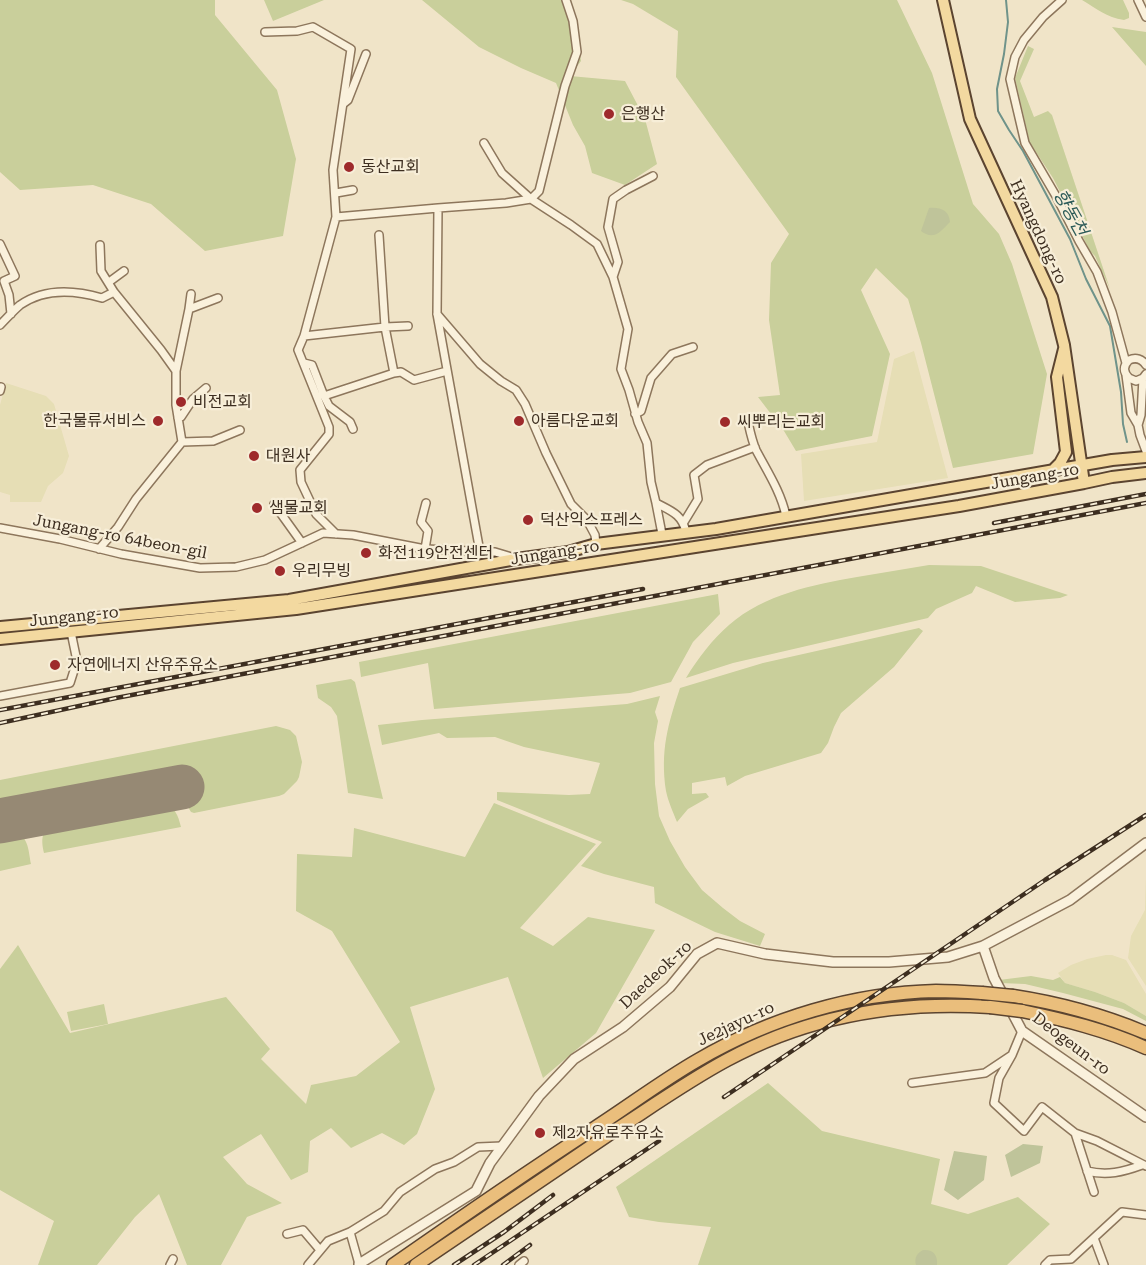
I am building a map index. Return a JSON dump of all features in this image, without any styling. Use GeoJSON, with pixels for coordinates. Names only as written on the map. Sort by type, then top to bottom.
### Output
{"type":"FeatureCollection","features":[{"type":"Feature","properties":{"kind":"highway","name":"Je2jayu-ro"},"geometry":{"type":"LineString","coordinates":[[393,1265],[529,1171],[697,1060],[762,1029],[819,1009],[902,994],[937,991],[982,993],[1036,999],[1071,1007],[1146,1033]]}},
{"type":"Feature","properties":{"kind":"highway","name":"Je2jayu-ro"},"geometry":{"type":"LineString","coordinates":[[416,1265],[518,1194],[702,1074],[776,1037],[804,1027],[872,1011],[932,1006],[990,1007],[1022,1011],[1092,1027],[1146,1048]]}},
{"type":"Feature","properties":{"kind":"main road","name":"Hyangdong-ro"},"geometry":{"type":"LineString","coordinates":[[943,0],[970,119],[1052,297],[1064,345],[1084,483]]}},
{"type":"Feature","properties":{"kind":"main road"},"geometry":{"type":"LineString","coordinates":[[1052,471],[1066,452],[1057,377],[1064,345]]}},
{"type":"Feature","properties":{"kind":"main road","name":"Jungang-ro"},"geometry":{"type":"LineString","coordinates":[[0,627],[289,600],[516,559],[568,552],[596,544],[662,534],[685,527],[716,529],[1112,460],[1146,457]]}},
{"type":"Feature","properties":{"kind":"main road","name":"Jungang-ro"},"geometry":{"type":"LineString","coordinates":[[0,639],[296,609],[959,506],[1141,473]]}},
{"type":"Feature","properties":{"kind":"street"},"geometry":{"type":"LineString","coordinates":[[336,217],[531,199],[539,191],[565,86],[577,52],[573,21],[566,0]]}},
{"type":"Feature","properties":{"kind":"street"},"geometry":{"type":"LineString","coordinates":[[1062,0],[1043,17],[1024,40],[1015,57],[1010,78],[1025,143],[1097,272],[1112,312],[1126,363],[1131,413],[1138,425],[1146,451]]}},
{"type":"Feature","properties":{"kind":"street"},"geometry":{"type":"LineString","coordinates":[[1138,0],[1146,17]]}},
{"type":"Feature","properties":{"kind":"street"},"geometry":{"type":"LineString","coordinates":[[265,32],[297,31],[312,27],[351,49],[333,170],[336,217],[304,336],[298,350],[329,428],[329,434],[300,470],[302,482],[316,514],[336,534]]}},
{"type":"Feature","properties":{"kind":"street"},"geometry":{"type":"LineString","coordinates":[[343,104],[348,100],[366,54]]}},
{"type":"Feature","properties":{"kind":"street"},"geometry":{"type":"LineString","coordinates":[[484,143],[502,173],[531,199],[597,244],[613,277],[628,329],[621,369],[647,443],[651,482],[662,534]]}},
{"type":"Feature","properties":{"kind":"street"},"geometry":{"type":"LineString","coordinates":[[613,277],[618,262],[608,227],[613,199],[653,176]]}},
{"type":"Feature","properties":{"kind":"street"},"geometry":{"type":"LineString","coordinates":[[336,193],[353,190]]}},
{"type":"Feature","properties":{"kind":"street"},"geometry":{"type":"LineString","coordinates":[[438,208],[437,314],[480,552]]}},
{"type":"Feature","properties":{"kind":"street"},"geometry":{"type":"LineString","coordinates":[[379,235],[385,327],[394,373]]}},
{"type":"Feature","properties":{"kind":"street"},"geometry":{"type":"LineString","coordinates":[[0,244],[15,276],[4,281],[9,295],[11,314]]}},
{"type":"Feature","properties":{"kind":"street"},"geometry":{"type":"LineString","coordinates":[[100,245],[101,271],[114,292],[176,371]]}},
{"type":"Feature","properties":{"kind":"street"},"geometry":{"type":"LineString","coordinates":[[109,282],[124,271]]}},
{"type":"Feature","properties":{"kind":"street"},"geometry":{"type":"LineString","coordinates":[[0,325],[26,301],[41,295],[65,292],[83,293],[102,298],[114,292]]}},
{"type":"Feature","properties":{"kind":"street"},"geometry":{"type":"LineString","coordinates":[[99,549],[182,442],[176,405],[176,371],[191,294]]}},
{"type":"Feature","properties":{"kind":"street"},"geometry":{"type":"LineString","coordinates":[[189,309],[218,298]]}},
{"type":"Feature","properties":{"kind":"street"},"geometry":{"type":"LineString","coordinates":[[437,314],[480,364],[516,390],[525,404],[560,483],[572,504],[587,520],[595,535],[596,544]]}},
{"type":"Feature","properties":{"kind":"street"},"geometry":{"type":"LineString","coordinates":[[304,336],[408,326]]}},
{"type":"Feature","properties":{"kind":"street"},"geometry":{"type":"LineString","coordinates":[[636,414],[641,411],[651,378],[672,354],[693,347]]}},
{"type":"Feature","properties":{"kind":"street"},"geometry":{"type":"LineString","coordinates":[[1140,359],[1146,353]]}},
{"type":"Feature","properties":{"kind":"street"},"geometry":{"type":"LineString","coordinates":[[1126,363],[1133,358],[1140,359],[1146,365]]}},
{"type":"Feature","properties":{"kind":"street"},"geometry":{"type":"LineString","coordinates":[[304,363],[312,365],[329,406],[350,422],[352,429]]}},
{"type":"Feature","properties":{"kind":"street"},"geometry":{"type":"LineString","coordinates":[[324,396],[394,373],[401,372],[414,380],[447,371]]}},
{"type":"Feature","properties":{"kind":"street"},"geometry":{"type":"LineString","coordinates":[[1126,375],[1136,381],[1145,376]]}},
{"type":"Feature","properties":{"kind":"street"},"geometry":{"type":"LineString","coordinates":[[1138,425],[1145,376]]}},
{"type":"Feature","properties":{"kind":"street"},"geometry":{"type":"LineString","coordinates":[[178,418],[193,399],[206,388]]}},
{"type":"Feature","properties":{"kind":"street"},"geometry":{"type":"LineString","coordinates":[[748,422],[755,447],[773,481],[786,516]]}},
{"type":"Feature","properties":{"kind":"street"},"geometry":{"type":"LineString","coordinates":[[182,442],[213,441],[240,430]]}},
{"type":"Feature","properties":{"kind":"street"},"geometry":{"type":"LineString","coordinates":[[656,503],[675,513],[685,527],[698,499],[694,475],[707,465],[755,447]]}},
{"type":"Feature","properties":{"kind":"street"},"geometry":{"type":"LineString","coordinates":[[426,503],[421,522],[428,531],[426,549]]}},
{"type":"Feature","properties":{"kind":"street"},"geometry":{"type":"LineString","coordinates":[[274,504],[302,543]]}},
{"type":"Feature","properties":{"kind":"street","name":"Jungang-ro 64beon-gil"},"geometry":{"type":"LineString","coordinates":[[0,528],[200,568],[236,567],[266,560],[323,533],[381,539],[426,549],[495,552],[516,559]]}},
{"type":"Feature","properties":{"kind":"street"},"geometry":{"type":"LineString","coordinates":[[0,696],[70,683],[78,661],[72,632]]}},
{"type":"Feature","properties":{"kind":"street","name":"Daedeok-ro"},"geometry":{"type":"LineString","coordinates":[[360,1264],[476,1191],[490,1163],[539,1096],[574,1059],[623,1026],[670,987],[697,954],[717,943],[765,954],[834,962],[889,962],[948,957],[983,946],[1070,900],[1146,843]]}},
{"type":"Feature","properties":{"kind":"street","name":"Deogeun-ro"},"geometry":{"type":"LineString","coordinates":[[983,946],[994,978],[1022,1031],[1146,1117]]}},
{"type":"Feature","properties":{"kind":"street"},"geometry":{"type":"LineString","coordinates":[[1022,1031],[999,1078],[994,1103],[1024,1131],[1042,1107],[1075,1133],[1097,1141],[1144,1166]]}},
{"type":"Feature","properties":{"kind":"street"},"geometry":{"type":"LineString","coordinates":[[912,1083],[986,1073],[1012,1054]]}},
{"type":"Feature","properties":{"kind":"street"},"geometry":{"type":"LineString","coordinates":[[1075,1133],[1094,1192]]}},
{"type":"Feature","properties":{"kind":"street"},"geometry":{"type":"LineString","coordinates":[[308,1265],[328,1241],[350,1232],[384,1211],[400,1192],[435,1168],[454,1161],[478,1147],[502,1146]]}},
{"type":"Feature","properties":{"kind":"street"},"geometry":{"type":"LineString","coordinates":[[1088,1171],[1100,1174],[1120,1173],[1144,1166]]}},
{"type":"Feature","properties":{"kind":"street"},"geometry":{"type":"LineString","coordinates":[[1045,1265],[1050,1260],[1071,1260],[1122,1212],[1146,1215]]}},
{"type":"Feature","properties":{"kind":"street"},"geometry":{"type":"LineString","coordinates":[[287,1234],[303,1230],[320,1250]]}},
{"type":"Feature","properties":{"kind":"street"},"geometry":{"type":"LineString","coordinates":[[350,1232],[360,1264]]}},
{"type":"Feature","properties":{"kind":"street"},"geometry":{"type":"LineString","coordinates":[[1094,1238],[1104,1265]]}},
{"type":"Feature","properties":{"kind":"shaded area"},"geometry":{"type":"Polygon","coordinates":[[[914,351],[948,478],[804,501],[801,454],[877,442],[894,359],[914,351]]]}},
{"type":"Feature","properties":{"kind":"shaded area"},"geometry":{"type":"Polygon","coordinates":[[[6,383],[46,396],[54,404],[69,456],[63,473],[48,486],[41,502],[10,502],[10,495],[0,492],[0,405],[6,383]]]}},
{"type":"Feature","properties":{"kind":"shaded area"},"geometry":{"type":"Polygon","coordinates":[[[1146,876],[1146,986],[1128,958],[1131,936],[1145,910],[1146,876]]]}},
{"type":"Feature","properties":{"kind":"shaded area"},"geometry":{"type":"Polygon","coordinates":[[[1106,955],[1126,960],[1146,994],[1146,1016],[1124,1003],[1065,983],[1058,973],[1087,959],[1106,955]]]}},
{"type":"Feature","properties":{"kind":"green space"},"geometry":{"type":"Polygon","coordinates":[[[0,0],[215,0],[215,15],[277,90],[296,159],[283,236],[205,251],[151,204],[93,185],[20,190],[0,172],[0,0]]]}},
{"type":"Feature","properties":{"kind":"green space"},"geometry":{"type":"Polygon","coordinates":[[[264,0],[324,0],[273,21],[264,0]]]}},
{"type":"Feature","properties":{"kind":"green space"},"geometry":{"type":"Polygon","coordinates":[[[422,0],[571,0],[581,61],[570,76],[625,81],[645,119],[657,164],[625,185],[592,173],[585,146],[573,125],[556,83],[479,47],[422,0]]]}},
{"type":"Feature","properties":{"kind":"green space"},"geometry":{"type":"Polygon","coordinates":[[[621,0],[897,0],[932,73],[973,204],[999,234],[1012,264],[1047,374],[1033,454],[953,468],[908,299],[876,268],[861,290],[890,354],[872,436],[796,451],[758,397],[780,395],[769,320],[771,263],[789,234],[676,77],[678,31],[633,4],[621,0]]]}},
{"type":"Feature","properties":{"kind":"green space"},"geometry":{"type":"Polygon","coordinates":[[[1082,0],[1123,0],[1129,18],[1124,20],[1112,17],[1082,0]]]}},
{"type":"Feature","properties":{"kind":"green space"},"geometry":{"type":"Polygon","coordinates":[[[1112,27],[1146,32],[1146,66],[1112,27]]]}},
{"type":"Feature","properties":{"kind":"green space"},"geometry":{"type":"Polygon","coordinates":[[[1028,46],[1034,49],[1020,81],[1034,117],[1048,111],[1052,115],[1110,289],[1053,178],[1030,143],[1015,78],[1028,46]]]}},
{"type":"Feature","properties":{"kind":"green space"},"geometry":{"type":"Polygon","coordinates":[[[929,208],[943,210],[950,222],[940,232],[933,235],[921,231],[929,208]]]}},
{"type":"Feature","properties":{"kind":"green space"},"geometry":{"type":"Polygon","coordinates":[[[929,565],[981,566],[1068,595],[1060,598],[1015,602],[976,586],[972,593],[936,609],[928,618],[733,663],[686,678],[695,663],[729,625],[743,614],[773,598],[823,584],[929,565]]]}},
{"type":"Feature","properties":{"kind":"green space"},"geometry":{"type":"Polygon","coordinates":[[[718,594],[720,614],[693,642],[671,682],[630,693],[434,709],[428,663],[361,677],[359,662],[718,594]]]}},
{"type":"Feature","properties":{"kind":"green space"},"geometry":{"type":"Polygon","coordinates":[[[919,628],[923,631],[894,667],[841,713],[821,753],[745,776],[727,786],[725,777],[692,783],[692,794],[706,793],[709,797],[688,809],[677,822],[666,791],[664,763],[669,726],[680,688],[763,663],[919,628]]]}},
{"type":"Feature","properties":{"kind":"green space"},"geometry":{"type":"Polygon","coordinates":[[[351,679],[355,682],[383,799],[348,793],[337,716],[331,707],[318,698],[316,685],[351,679]]]}},
{"type":"Feature","properties":{"kind":"green space"},"geometry":{"type":"Polygon","coordinates":[[[660,696],[655,712],[658,721],[654,743],[655,784],[659,816],[685,867],[702,890],[740,921],[765,934],[760,946],[715,932],[655,903],[654,887],[581,866],[602,842],[497,800],[497,792],[590,794],[600,763],[524,747],[495,737],[447,738],[439,733],[382,745],[378,725],[627,704],[660,696]]]}},
{"type":"Feature","properties":{"kind":"green space"},"geometry":{"type":"Polygon","coordinates":[[[276,726],[290,730],[296,736],[302,762],[297,781],[279,796],[194,813],[188,807],[184,778],[0,813],[0,780],[276,726]]]}},
{"type":"Feature","properties":{"kind":"green space"},"geometry":{"type":"Polygon","coordinates":[[[162,803],[170,806],[175,812],[181,827],[44,853],[43,836],[54,822],[162,803]]]}},
{"type":"Feature","properties":{"kind":"green space"},"geometry":{"type":"Polygon","coordinates":[[[494,803],[596,844],[520,928],[553,946],[588,917],[655,930],[596,1033],[543,1078],[508,977],[410,1007],[435,1089],[417,1134],[404,1145],[382,1133],[351,1148],[331,1128],[310,1141],[308,1172],[291,1180],[261,1134],[223,1157],[247,1184],[282,1203],[247,1217],[221,1265],[187,1265],[159,1194],[135,1217],[97,1265],[38,1265],[54,1221],[0,1190],[0,969],[18,945],[70,1033],[226,997],[270,1049],[261,1059],[306,1104],[311,1085],[356,1076],[400,1042],[332,931],[296,911],[297,854],[352,857],[354,828],[465,857],[494,803]]]}},
{"type":"Feature","properties":{"kind":"green space"},"geometry":{"type":"Polygon","coordinates":[[[16,832],[24,838],[31,864],[0,871],[0,833],[16,832]]]}},
{"type":"Feature","properties":{"kind":"green space"},"geometry":{"type":"Polygon","coordinates":[[[1031,976],[1053,980],[1060,977],[1065,983],[1124,1003],[1146,1016],[1146,1021],[1123,1009],[1025,984],[1000,983],[999,980],[1031,976]]]}},
{"type":"Feature","properties":{"kind":"green space"},"geometry":{"type":"Polygon","coordinates":[[[104,1004],[108,1024],[71,1031],[67,1012],[104,1004]]]}},
{"type":"Feature","properties":{"kind":"green space"},"geometry":{"type":"Polygon","coordinates":[[[768,1083],[822,1131],[940,1159],[931,1204],[968,1214],[1018,1197],[1050,1224],[1007,1265],[698,1265],[711,1227],[629,1217],[616,1187],[768,1083]]]}},
{"type":"Feature","properties":{"kind":"green space"},"geometry":{"type":"Polygon","coordinates":[[[1023,1144],[1043,1146],[1040,1163],[1011,1177],[1005,1155],[1023,1144]]]}},
{"type":"Feature","properties":{"kind":"green space"},"geometry":{"type":"Polygon","coordinates":[[[954,1151],[987,1156],[984,1180],[958,1200],[944,1190],[954,1151]]]}},
{"type":"Feature","properties":{"kind":"green space"},"geometry":{"type":"Polygon","coordinates":[[[923,1250],[934,1253],[937,1265],[916,1265],[916,1256],[923,1250]]]}},
{"type":"Feature","properties":{"kind":"waterway","name":"향동천"},"geometry":{"type":"LineString","coordinates":[[1006,0],[1008,22],[997,89],[998,111],[1023,151],[1070,239],[1086,279],[1110,326],[1127,442]]}},
{"type":"Feature","properties":{"kind":"runway"},"geometry":{"type":"LineString","coordinates":[[0,821],[182,787]]}},
{"type":"Feature","properties":{"kind":"railway"},"geometry":{"type":"LineString","coordinates":[[994,523],[1146,494]]}},
{"type":"Feature","properties":{"kind":"railway"},"geometry":{"type":"LineString","coordinates":[[0,723],[116,698],[1146,503]]}},
{"type":"Feature","properties":{"kind":"railway"},"geometry":{"type":"LineString","coordinates":[[0,710],[643,589]]}},
{"type":"Feature","properties":{"kind":"railway"},"geometry":{"type":"LineString","coordinates":[[724,1097],[1045,880],[1146,815]]}},
{"type":"Feature","properties":{"kind":"railway"},"geometry":{"type":"LineString","coordinates":[[474,1265],[659,1141]]}},
{"type":"Feature","properties":{"kind":"railway"},"geometry":{"type":"LineString","coordinates":[[454,1265],[504,1232],[553,1195]]}},
{"type":"Feature","properties":{"kind":"railway"},"geometry":{"type":"LineString","coordinates":[[503,1265],[530,1245]]}},
{"type":"Feature","properties":{"kind":"place","name":"은행산"},"geometry":{"type":"Point","coordinates":[609,114]}},
{"type":"Feature","properties":{"kind":"place","name":"동산교회"},"geometry":{"type":"Point","coordinates":[349,167]}},
{"type":"Feature","properties":{"kind":"place","name":"비전교회"},"geometry":{"type":"Point","coordinates":[181,402]}},
{"type":"Feature","properties":{"kind":"place","name":"한국물류서비스"},"geometry":{"type":"Point","coordinates":[158,421]}},
{"type":"Feature","properties":{"kind":"place","name":"아름다운교회"},"geometry":{"type":"Point","coordinates":[519,421]}},
{"type":"Feature","properties":{"kind":"place","name":"씨뿌리는교회"},"geometry":{"type":"Point","coordinates":[725,422]}},
{"type":"Feature","properties":{"kind":"place","name":"대원사"},"geometry":{"type":"Point","coordinates":[254,456]}},
{"type":"Feature","properties":{"kind":"place","name":"샘물교회"},"geometry":{"type":"Point","coordinates":[257,508]}},
{"type":"Feature","properties":{"kind":"place","name":"덕산익스프레스"},"geometry":{"type":"Point","coordinates":[528,520]}},
{"type":"Feature","properties":{"kind":"place","name":"화전119안전센터"},"geometry":{"type":"Point","coordinates":[366,553]}},
{"type":"Feature","properties":{"kind":"place","name":"우리무빙"},"geometry":{"type":"Point","coordinates":[280,571]}},
{"type":"Feature","properties":{"kind":"place","name":"자연에너지 산유주유소"},"geometry":{"type":"Point","coordinates":[55,665]}},
{"type":"Feature","properties":{"kind":"place","name":"제2자유로주유소"},"geometry":{"type":"Point","coordinates":[540,1133]}}]}
